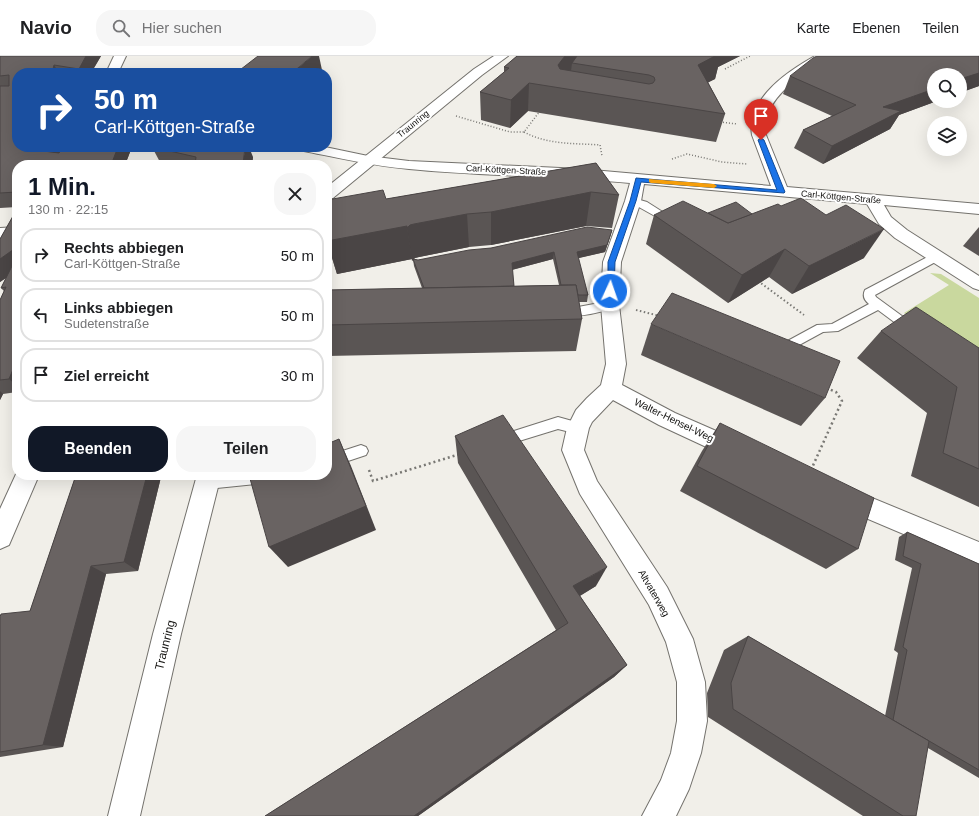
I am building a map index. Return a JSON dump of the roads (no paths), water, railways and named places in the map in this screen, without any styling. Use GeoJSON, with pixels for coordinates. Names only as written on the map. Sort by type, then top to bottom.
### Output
{"type":"FeatureCollection","features":[{"type":"Feature","properties":{"kind":"street"},"geometry":{"type":"LineString","coordinates":[[114,68],[120,56]]}},
{"type":"Feature","properties":{"kind":"street","name":"Traunring"},"geometry":{"type":"LineString","coordinates":[[332,190],[478,72],[502,56]]}},
{"type":"Feature","properties":{"kind":"street"},"geometry":{"type":"LineString","coordinates":[[781,192],[761,140],[758,128],[760,114],[772,96],[796,74],[824,56]]}},
{"type":"Feature","properties":{"kind":"street","name":"Carl-Köttgen-Straße"},"geometry":{"type":"LineString","coordinates":[[329,152],[368,160],[409,165],[581,174],[979,209]]}},
{"type":"Feature","properties":{"kind":"street"},"geometry":{"type":"LineString","coordinates":[[610,389],[616,364],[610,306],[615,233],[633,201],[638,180]]}},
{"type":"Feature","properties":{"kind":"street"},"geometry":{"type":"LineString","coordinates":[[874,200],[885,220],[901,234],[979,284]]}},
{"type":"Feature","properties":{"kind":"street"},"geometry":{"type":"LineString","coordinates":[[0,233],[12,232]]}},
{"type":"Feature","properties":{"kind":"street","name":"Altvaterweg"},"geometry":{"type":"LineString","coordinates":[[610,389],[584,416],[578,428],[573,450],[588,487],[658,596],[679,639],[691,682],[692,721],[686,753],[673,789],[658,816]]}},
{"type":"Feature","properties":{"kind":"street","name":"Walter-Hensel-Weg"},"geometry":{"type":"LineString","coordinates":[[610,389],[667,419],[757,460]]}},
{"type":"Feature","properties":{"kind":"street"},"geometry":{"type":"LineString","coordinates":[[0,537],[25,480]]}},
{"type":"Feature","properties":{"kind":"street","name":"Traunring"},"geometry":{"type":"LineString","coordinates":[[120,816],[207,480]]}},
{"type":"Feature","properties":{"kind":"street"},"geometry":{"type":"LineString","coordinates":[[806,482],[979,554]]}},
{"type":"Feature","properties":{"kind":"lane"},"geometry":{"type":"LineString","coordinates":[[633,201],[643,204],[682,228]]}},
{"type":"Feature","properties":{"kind":"lane"},"geometry":{"type":"LineString","coordinates":[[922,336],[870,299],[870,293],[935,257]]}},
{"type":"Feature","properties":{"kind":"lane"},"geometry":{"type":"LineString","coordinates":[[786,347],[821,328],[834,328],[878,305]]}},
{"type":"Feature","properties":{"kind":"lane"},"geometry":{"type":"LineString","coordinates":[[547,311],[578,311],[610,306]]}},
{"type":"Feature","properties":{"kind":"lane"},"geometry":{"type":"LineString","coordinates":[[519,435],[558,423],[578,428]]}},
{"type":"Feature","properties":{"kind":"lane"},"geometry":{"type":"LineString","coordinates":[[332,461],[361,452]]}}]}
